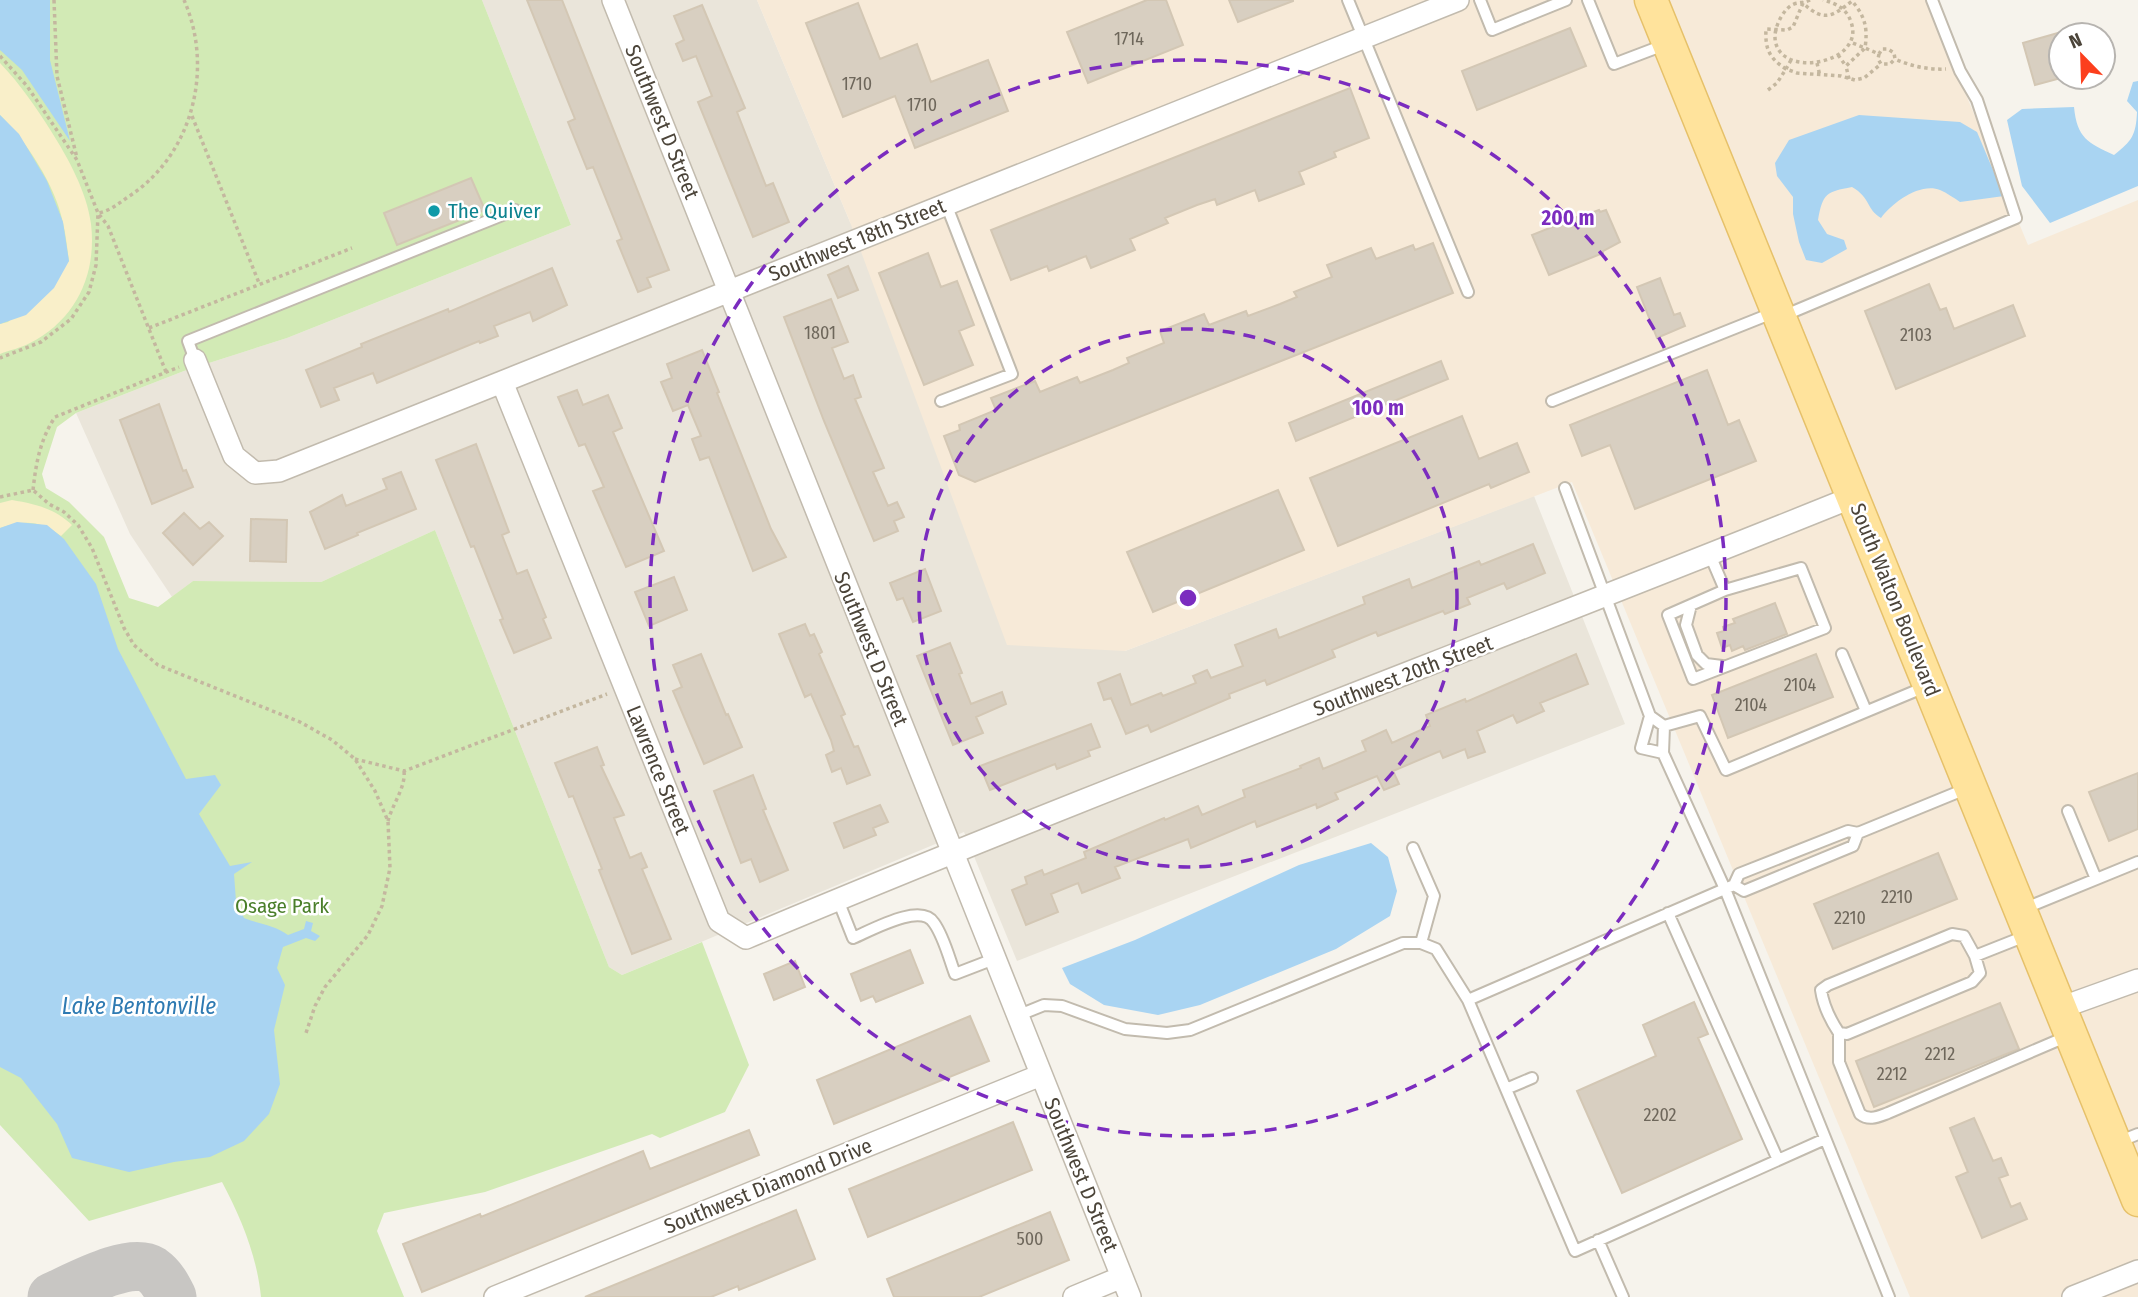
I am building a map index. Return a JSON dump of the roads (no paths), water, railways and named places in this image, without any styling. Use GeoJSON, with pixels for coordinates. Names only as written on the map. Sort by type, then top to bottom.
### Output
{"type":"FeatureCollection","features":[{"type":"Feature","properties":{"kind":"main road","name":"South Walton Boulevard"},"geometry":{"type":"LineString","coordinates":[[1651,0],[2066,1021],[2127,1139],[2138,1200]]}},
{"type":"Feature","properties":{"kind":"street","name":"Southwest D Street"},"geometry":{"type":"LineString","coordinates":[[613,0],[1126,1287]]}},
{"type":"Feature","properties":{"kind":"street","name":"Southwest 18th Street"},"geometry":{"type":"LineString","coordinates":[[195,360],[234,456],[255,473],[279,471],[1458,0]]}},
{"type":"Feature","properties":{"kind":"street","name":"Lawrence Street"},"geometry":{"type":"LineString","coordinates":[[502,382],[719,921],[746,938],[952,851]]}},
{"type":"Feature","properties":{"kind":"street","name":"Southwest 20th Street"},"geometry":{"type":"LineString","coordinates":[[952,851],[1853,497]]}},
{"type":"Feature","properties":{"kind":"street"},"geometry":{"type":"LineString","coordinates":[[2066,1021],[2138,980]]}},
{"type":"Feature","properties":{"kind":"street","name":"Southwest Diamond Drive"},"geometry":{"type":"LineString","coordinates":[[495,1297],[1041,1075]]}},
{"type":"Feature","properties":{"kind":"street"},"geometry":{"type":"LineString","coordinates":[[2073,1297],[2138,1271]]}},
{"type":"Feature","properties":{"kind":"street"},"geometry":{"type":"LineString","coordinates":[[1074,1297],[1126,1287]]}},
{"type":"Feature","properties":{"kind":"lane"},"geometry":{"type":"LineString","coordinates":[[1348,0],[1468,292]]}},
{"type":"Feature","properties":{"kind":"lane"},"geometry":{"type":"LineString","coordinates":[[1480,0],[1492,30],[1566,0]]}},
{"type":"Feature","properties":{"kind":"lane"},"geometry":{"type":"LineString","coordinates":[[1588,0],[1614,64],[1669,43]]}},
{"type":"Feature","properties":{"kind":"lane"},"geometry":{"type":"LineString","coordinates":[[1552,401],[1779,314],[2016,218],[1976,100],[1958,66],[1932,0]]}},
{"type":"Feature","properties":{"kind":"lane"},"geometry":{"type":"LineString","coordinates":[[941,401],[1012,374],[946,204]]}},
{"type":"Feature","properties":{"kind":"lane"},"geometry":{"type":"LineString","coordinates":[[195,360],[188,341],[515,210]]}},
{"type":"Feature","properties":{"kind":"lane"},"geometry":{"type":"LineString","coordinates":[[1565,488],[1650,716],[1664,726]]}},
{"type":"Feature","properties":{"kind":"lane"},"geometry":{"type":"LineString","coordinates":[[1710,555],[1725,590]]}},
{"type":"Feature","properties":{"kind":"lane"},"geometry":{"type":"LineString","coordinates":[[1801,568],[1825,628],[1693,678],[1668,615],[1725,590],[1801,568]]}},
{"type":"Feature","properties":{"kind":"lane"},"geometry":{"type":"LineString","coordinates":[[1691,605],[1686,625],[1698,655],[1706,663],[1724,667]]}},
{"type":"Feature","properties":{"kind":"lane"},"geometry":{"type":"LineString","coordinates":[[1842,653],[1866,711]]}},
{"type":"Feature","properties":{"kind":"lane"},"geometry":{"type":"LineString","coordinates":[[1664,726],[1700,716],[1726,770],[1929,685]]}},
{"type":"Feature","properties":{"kind":"lane"},"geometry":{"type":"LineString","coordinates":[[1650,716],[1641,748],[1663,753]]}},
{"type":"Feature","properties":{"kind":"lane"},"geometry":{"type":"LineString","coordinates":[[1664,726],[1663,753],[1729,887],[1825,1139],[1889,1297]]}},
{"type":"Feature","properties":{"kind":"lane"},"geometry":{"type":"LineString","coordinates":[[1468,1000],[1729,887],[1739,874],[1847,831],[1858,833],[1970,787]]}},
{"type":"Feature","properties":{"kind":"lane"},"geometry":{"type":"LineString","coordinates":[[2068,811],[2096,879]]}},
{"type":"Feature","properties":{"kind":"lane"},"geometry":{"type":"LineString","coordinates":[[1729,887],[1744,891],[1853,846],[1858,833]]}},
{"type":"Feature","properties":{"kind":"lane"},"geometry":{"type":"LineString","coordinates":[[1413,848],[1434,896],[1421,943]]}},
{"type":"Feature","properties":{"kind":"lane"},"geometry":{"type":"LineString","coordinates":[[1975,956],[2096,879],[2138,862]]}},
{"type":"Feature","properties":{"kind":"lane"},"geometry":{"type":"LineString","coordinates":[[838,900],[853,938],[905,917],[927,915],[934,923],[955,974],[994,959]]}},
{"type":"Feature","properties":{"kind":"lane"},"geometry":{"type":"LineString","coordinates":[[1668,914],[1778,1160]]}},
{"type":"Feature","properties":{"kind":"lane"},"geometry":{"type":"LineString","coordinates":[[1839,1033],[1847,1034],[1972,982],[1980,973],[1975,956],[1965,936],[1952,934],[1821,990],[1839,1033],[1839,1062],[1860,1114],[1866,1118],[1888,1113],[2018,1059],[2066,1021]]}},
{"type":"Feature","properties":{"kind":"lane"},"geometry":{"type":"LineString","coordinates":[[1017,1016],[1044,1005],[1062,1006],[1125,1029],[1167,1033],[1191,1030],[1403,943],[1421,943],[1436,949],[1468,1000],[1575,1251],[1825,1139]]}},
{"type":"Feature","properties":{"kind":"lane"},"geometry":{"type":"LineString","coordinates":[[1506,1089],[1532,1078]]}},
{"type":"Feature","properties":{"kind":"lane"},"geometry":{"type":"LineString","coordinates":[[1598,1240],[1623,1297]]}},
{"type":"Feature","properties":{"kind":"water"},"geometry":{"type":"Polygon","coordinates":[[[0,0],[50,0],[50,60],[70,141],[22,70],[0,50],[0,0]]]}},
{"type":"Feature","properties":{"kind":"water"},"geometry":{"type":"Polygon","coordinates":[[[2138,81],[2138,186],[2050,223],[2022,186],[2007,120],[2022,109],[2074,107],[2078,126],[2085,138],[2114,155],[2129,141],[2136,126],[2137,112],[2127,101],[2133,82],[2138,81]]]}},
{"type":"Feature","properties":{"kind":"water"},"geometry":{"type":"Polygon","coordinates":[[[0,115],[19,134],[47,181],[63,222],[69,261],[54,288],[26,315],[0,324],[0,115]]]}},
{"type":"Feature","properties":{"kind":"water"},"geometry":{"type":"Polygon","coordinates":[[[1859,115],[1960,122],[1977,132],[2004,196],[1960,202],[1940,190],[1924,189],[1899,200],[1881,218],[1852,187],[1836,190],[1824,199],[1818,220],[1827,234],[1844,240],[1847,249],[1822,263],[1806,260],[1793,214],[1793,197],[1777,176],[1775,163],[1789,140],[1859,115]]]}},
{"type":"Feature","properties":{"kind":"water","name":"Lake Bentonville"},"geometry":{"type":"Polygon","coordinates":[[[17,522],[47,525],[64,539],[96,584],[118,649],[186,779],[215,775],[221,785],[199,814],[230,866],[252,862],[234,874],[236,901],[244,918],[288,935],[304,929],[306,921],[313,923],[311,931],[320,936],[315,941],[306,938],[283,947],[277,968],[285,985],[274,1030],[280,1084],[269,1114],[244,1141],[210,1157],[129,1172],[72,1158],[57,1124],[21,1078],[0,1067],[0,528],[17,522]]]}},
{"type":"Feature","properties":{"kind":"water"},"geometry":{"type":"Polygon","coordinates":[[[1371,843],[1388,857],[1397,891],[1390,916],[1336,949],[1200,1005],[1158,1015],[1104,1005],[1070,984],[1062,968],[1135,940],[1299,865],[1371,843]]]}},
{"type":"Feature","properties":{"kind":"place","name":"The Quiver"},"geometry":{"type":"Point","coordinates":[434,211]}},
{"type":"Feature","properties":{"kind":"park label","name":"Osage Park"},"geometry":{"type":"Point","coordinates":[282,906]}}]}
